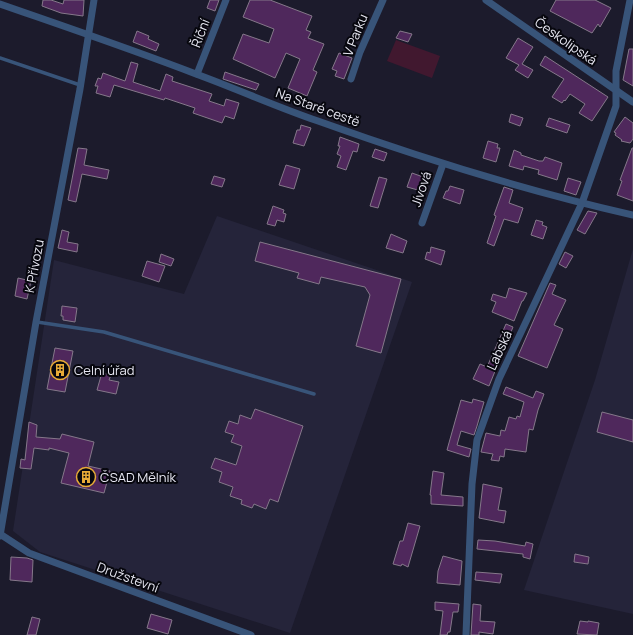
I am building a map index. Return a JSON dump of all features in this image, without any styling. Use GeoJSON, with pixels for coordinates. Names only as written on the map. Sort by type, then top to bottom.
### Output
{"type":"FeatureCollection","features":[{"type":"Feature","properties":{"kind":"street","name":"K Přívozu"},"geometry":{"type":"LineString","coordinates":[[0,535],[36,322],[80,85],[94,0]]}},
{"type":"Feature","properties":{"kind":"street","name":"Říční"},"geometry":{"type":"LineString","coordinates":[[197,74],[226,0]]}},
{"type":"Feature","properties":{"kind":"street","name":"V Parku"},"geometry":{"type":"LineString","coordinates":[[351,80],[360,52],[383,0]]}},
{"type":"Feature","properties":{"kind":"street","name":"Českolipská"},"geometry":{"type":"LineString","coordinates":[[486,0],[633,102]]}},
{"type":"Feature","properties":{"kind":"street","name":"Labská"},"geometry":{"type":"LineString","coordinates":[[466,635],[472,484],[477,440],[499,379],[582,203],[616,106],[616,71],[630,0]]}},
{"type":"Feature","properties":{"kind":"street","name":"Na Staré cestě"},"geometry":{"type":"LineString","coordinates":[[0,4],[197,74],[317,121],[443,164],[582,203],[633,215]]}},
{"type":"Feature","properties":{"kind":"street","name":"Jívová"},"geometry":{"type":"LineString","coordinates":[[422,223],[443,164]]}},
{"type":"Feature","properties":{"kind":"street","name":"Družstevní"},"geometry":{"type":"LineString","coordinates":[[0,535],[28,553],[251,635]]}},
{"type":"Feature","properties":{"kind":"lane"},"geometry":{"type":"LineString","coordinates":[[0,58],[80,85]]}},
{"type":"Feature","properties":{"kind":"lane"},"geometry":{"type":"LineString","coordinates":[[36,322],[104,332],[314,394]]}},
{"type":"Feature","properties":{"kind":"shaded area"},"geometry":{"type":"Polygon","coordinates":[[[396,40],[440,56],[432,78],[387,61],[396,40]]]}},
{"type":"Feature","properties":{"kind":"shaded area"},"geometry":{"type":"Polygon","coordinates":[[[217,216],[412,282],[290,633],[40,552],[13,531],[54,260],[184,294],[217,216]]]}},
{"type":"Feature","properties":{"kind":"shaded area"},"geometry":{"type":"Polygon","coordinates":[[[633,249],[633,614],[524,590],[595,380],[633,249]]]}},
{"type":"Feature","properties":{"kind":"building"},"geometry":{"type":"Polygon","coordinates":[[[43,0],[51,0],[63,4],[64,0],[84,0],[83,16],[61,13],[42,6],[43,0]]]}},
{"type":"Feature","properties":{"kind":"building"},"geometry":{"type":"Polygon","coordinates":[[[210,0],[219,0],[215,11],[207,8],[210,0]]]}},
{"type":"Feature","properties":{"kind":"building"},"geometry":{"type":"Polygon","coordinates":[[[250,0],[270,0],[312,16],[306,30],[311,32],[308,38],[324,44],[313,70],[317,72],[307,96],[288,88],[300,59],[286,53],[275,78],[233,59],[243,34],[269,43],[274,29],[243,17],[250,0]]]}},
{"type":"Feature","properties":{"kind":"building"},"geometry":{"type":"Polygon","coordinates":[[[556,0],[595,0],[611,8],[600,27],[598,24],[592,33],[550,11],[556,0]]]}},
{"type":"Feature","properties":{"kind":"building"},"geometry":{"type":"Polygon","coordinates":[[[202,22],[209,25],[202,42],[195,39],[202,22]]]}},
{"type":"Feature","properties":{"kind":"building"},"geometry":{"type":"Polygon","coordinates":[[[137,31],[149,36],[148,39],[159,44],[156,51],[133,42],[137,31]]]}},
{"type":"Feature","properties":{"kind":"building"},"geometry":{"type":"Polygon","coordinates":[[[400,31],[412,34],[408,42],[396,38],[400,31]]]}},
{"type":"Feature","properties":{"kind":"building"},"geometry":{"type":"Polygon","coordinates":[[[518,38],[533,47],[522,64],[533,70],[528,78],[515,70],[519,65],[506,58],[518,38]]]}},
{"type":"Feature","properties":{"kind":"building"},"geometry":{"type":"Polygon","coordinates":[[[629,49],[633,49],[633,86],[623,80],[629,49]]]}},
{"type":"Feature","properties":{"kind":"building"},"geometry":{"type":"Polygon","coordinates":[[[339,53],[352,58],[344,79],[335,76],[337,71],[332,69],[339,53]]]}},
{"type":"Feature","properties":{"kind":"building"},"geometry":{"type":"Polygon","coordinates":[[[545,56],[608,97],[592,121],[579,113],[585,104],[570,94],[562,103],[552,97],[564,79],[540,65],[545,56]]]}},
{"type":"Feature","properties":{"kind":"building"},"geometry":{"type":"Polygon","coordinates":[[[131,62],[138,64],[133,82],[160,91],[166,74],[173,77],[172,81],[212,94],[209,101],[224,106],[226,99],[239,103],[234,119],[225,116],[222,123],[193,113],[195,108],[165,98],[164,100],[114,85],[110,97],[96,93],[98,86],[95,86],[98,78],[101,79],[103,73],[125,81],[131,62]]]}},
{"type":"Feature","properties":{"kind":"building"},"geometry":{"type":"Polygon","coordinates":[[[225,72],[259,84],[256,90],[223,79],[225,72]]]}},
{"type":"Feature","properties":{"kind":"building"},"geometry":{"type":"Polygon","coordinates":[[[511,114],[523,118],[520,126],[509,122],[511,114]]]}},
{"type":"Feature","properties":{"kind":"building"},"geometry":{"type":"Polygon","coordinates":[[[625,117],[633,123],[633,139],[630,143],[621,141],[622,140],[615,135],[616,133],[614,132],[625,117]]]}},
{"type":"Feature","properties":{"kind":"building"},"geometry":{"type":"Polygon","coordinates":[[[549,118],[570,125],[567,133],[546,126],[549,118]]]}},
{"type":"Feature","properties":{"kind":"building"},"geometry":{"type":"Polygon","coordinates":[[[301,125],[311,128],[304,146],[293,143],[297,130],[300,130],[301,125]]]}},
{"type":"Feature","properties":{"kind":"building"},"geometry":{"type":"Polygon","coordinates":[[[340,137],[359,144],[357,152],[353,151],[346,170],[337,167],[341,156],[337,154],[340,146],[338,146],[340,137]]]}},
{"type":"Feature","properties":{"kind":"building"},"geometry":{"type":"Polygon","coordinates":[[[488,141],[498,144],[497,148],[500,148],[496,162],[483,158],[488,141]]]}},
{"type":"Feature","properties":{"kind":"building"},"geometry":{"type":"Polygon","coordinates":[[[78,148],[87,149],[84,165],[109,170],[107,179],[82,174],[76,202],[68,200],[78,148]]]}},
{"type":"Feature","properties":{"kind":"building"},"geometry":{"type":"Polygon","coordinates":[[[632,148],[633,201],[617,195],[622,181],[620,180],[632,148]]]}},
{"type":"Feature","properties":{"kind":"building"},"geometry":{"type":"Polygon","coordinates":[[[375,149],[387,153],[384,161],[372,157],[375,149]]]}},
{"type":"Feature","properties":{"kind":"building"},"geometry":{"type":"Polygon","coordinates":[[[514,150],[521,153],[521,155],[539,161],[543,161],[545,157],[562,163],[557,180],[538,174],[539,170],[524,166],[523,170],[509,166],[514,150]]]}},
{"type":"Feature","properties":{"kind":"building"},"geometry":{"type":"Polygon","coordinates":[[[286,165],[300,169],[294,189],[279,185],[286,165]]]}},
{"type":"Feature","properties":{"kind":"building"},"geometry":{"type":"Polygon","coordinates":[[[412,173],[426,178],[424,183],[427,184],[425,192],[407,187],[412,173]]]}},
{"type":"Feature","properties":{"kind":"building"},"geometry":{"type":"Polygon","coordinates":[[[214,176],[225,179],[222,187],[211,184],[214,176]]]}},
{"type":"Feature","properties":{"kind":"building"},"geometry":{"type":"Polygon","coordinates":[[[379,177],[387,179],[378,208],[370,206],[379,177]]]}},
{"type":"Feature","properties":{"kind":"building"},"geometry":{"type":"Polygon","coordinates":[[[568,178],[581,182],[576,195],[564,191],[568,178]]]}},
{"type":"Feature","properties":{"kind":"building"},"geometry":{"type":"Polygon","coordinates":[[[450,186],[464,190],[460,204],[443,198],[450,186]]]}},
{"type":"Feature","properties":{"kind":"building"},"geometry":{"type":"Polygon","coordinates":[[[504,187],[513,190],[509,203],[523,208],[518,223],[504,219],[494,246],[487,243],[496,216],[494,215],[504,187]]]}},
{"type":"Feature","properties":{"kind":"building"},"geometry":{"type":"Polygon","coordinates":[[[273,206],[284,210],[283,213],[286,214],[284,222],[277,220],[275,226],[267,224],[273,206]]]}},
{"type":"Feature","properties":{"kind":"building"},"geometry":{"type":"Polygon","coordinates":[[[588,211],[597,213],[585,234],[577,230],[588,211]]]}},
{"type":"Feature","properties":{"kind":"building"},"geometry":{"type":"Polygon","coordinates":[[[536,220],[543,222],[542,225],[547,227],[543,239],[531,235],[536,220]]]}},
{"type":"Feature","properties":{"kind":"building"},"geometry":{"type":"Polygon","coordinates":[[[62,230],[69,232],[67,242],[78,244],[77,252],[58,248],[62,230]]]}},
{"type":"Feature","properties":{"kind":"building"},"geometry":{"type":"Polygon","coordinates":[[[391,234],[407,241],[403,253],[386,248],[391,234]]]}},
{"type":"Feature","properties":{"kind":"building"},"geometry":{"type":"Polygon","coordinates":[[[260,242],[401,279],[381,353],[356,346],[370,295],[365,287],[321,277],[319,284],[297,278],[299,273],[255,261],[260,242]]]}},
{"type":"Feature","properties":{"kind":"building"},"geometry":{"type":"Polygon","coordinates":[[[431,247],[445,251],[441,265],[425,259],[427,252],[430,253],[431,247]]]}},
{"type":"Feature","properties":{"kind":"building"},"geometry":{"type":"Polygon","coordinates":[[[565,252],[573,256],[566,268],[559,264],[565,252]]]}},
{"type":"Feature","properties":{"kind":"building"},"geometry":{"type":"Polygon","coordinates":[[[161,254],[174,259],[171,266],[159,262],[161,254]]]}},
{"type":"Feature","properties":{"kind":"building"},"geometry":{"type":"Polygon","coordinates":[[[147,261],[165,266],[159,282],[142,276],[147,261]]]}},
{"type":"Feature","properties":{"kind":"building"},"geometry":{"type":"Polygon","coordinates":[[[18,278],[31,281],[27,299],[15,296],[18,278]]]}},
{"type":"Feature","properties":{"kind":"building"},"geometry":{"type":"Polygon","coordinates":[[[550,283],[556,285],[552,294],[566,300],[554,325],[563,329],[547,368],[518,356],[550,283]]]}},
{"type":"Feature","properties":{"kind":"building"},"geometry":{"type":"Polygon","coordinates":[[[509,288],[527,293],[514,321],[492,312],[496,302],[491,300],[493,294],[506,298],[509,288]]]}},
{"type":"Feature","properties":{"kind":"building"},"geometry":{"type":"Polygon","coordinates":[[[62,306],[77,308],[75,322],[63,320],[63,316],[61,316],[62,306]]]}},
{"type":"Feature","properties":{"kind":"building"},"geometry":{"type":"Polygon","coordinates":[[[506,324],[513,327],[489,386],[473,379],[480,364],[487,367],[506,324]]]}},
{"type":"Feature","properties":{"kind":"building","name":"Celní úřad"},"geometry":{"type":"Polygon","coordinates":[[[55,348],[73,351],[65,392],[47,389],[55,348]]]}},
{"type":"Feature","properties":{"kind":"building"},"geometry":{"type":"Polygon","coordinates":[[[103,373],[111,375],[109,380],[119,382],[116,394],[97,390],[103,373]]]}},
{"type":"Feature","properties":{"kind":"building"},"geometry":{"type":"Polygon","coordinates":[[[506,387],[533,398],[536,391],[544,394],[533,430],[529,429],[526,452],[505,449],[504,457],[500,456],[499,461],[491,460],[493,454],[481,452],[486,433],[500,436],[501,430],[505,431],[509,417],[516,419],[517,416],[520,417],[524,402],[503,394],[506,387]]]}},
{"type":"Feature","properties":{"kind":"building"},"geometry":{"type":"Polygon","coordinates":[[[473,399],[484,402],[474,435],[461,431],[457,445],[471,449],[469,457],[447,450],[461,400],[472,403],[473,399]]]}},
{"type":"Feature","properties":{"kind":"building"},"geometry":{"type":"Polygon","coordinates":[[[255,409],[303,426],[278,502],[270,499],[266,509],[254,504],[252,508],[241,504],[242,500],[230,496],[233,487],[219,482],[222,472],[211,468],[215,458],[236,465],[242,446],[231,442],[234,435],[225,432],[229,421],[238,424],[240,415],[251,419],[255,409]]]}},
{"type":"Feature","properties":{"kind":"building"},"geometry":{"type":"Polygon","coordinates":[[[602,412],[633,420],[633,442],[597,432],[602,412]]]}},
{"type":"Feature","properties":{"kind":"building"},"geometry":{"type":"Polygon","coordinates":[[[29,422],[37,425],[36,437],[60,439],[62,434],[94,442],[88,466],[110,471],[104,493],[61,483],[69,453],[49,448],[49,450],[34,448],[31,469],[20,468],[21,459],[25,460],[29,422]]]}},
{"type":"Feature","properties":{"kind":"building"},"geometry":{"type":"Polygon","coordinates":[[[433,471],[444,473],[441,495],[463,497],[463,506],[431,504],[430,495],[433,471]]]}},
{"type":"Feature","properties":{"kind":"building"},"geometry":{"type":"Polygon","coordinates":[[[483,484],[502,488],[498,510],[506,511],[504,523],[479,518],[483,484]]]}},
{"type":"Feature","properties":{"kind":"building"},"geometry":{"type":"Polygon","coordinates":[[[408,523],[420,526],[408,567],[402,564],[401,566],[393,564],[400,541],[403,541],[408,523]]]}},
{"type":"Feature","properties":{"kind":"building"},"geometry":{"type":"Polygon","coordinates":[[[478,540],[525,546],[526,542],[533,544],[530,559],[523,557],[523,554],[477,549],[478,540]]]}},
{"type":"Feature","properties":{"kind":"building"},"geometry":{"type":"Polygon","coordinates":[[[575,554],[589,557],[588,564],[574,562],[575,554]]]}},
{"type":"Feature","properties":{"kind":"building"},"geometry":{"type":"Polygon","coordinates":[[[443,556],[462,561],[460,585],[437,583],[438,571],[443,556]]]}},
{"type":"Feature","properties":{"kind":"building"},"geometry":{"type":"Polygon","coordinates":[[[11,557],[33,560],[32,582],[10,580],[11,557]]]}},
{"type":"Feature","properties":{"kind":"building"},"geometry":{"type":"Polygon","coordinates":[[[476,572],[502,574],[500,583],[475,580],[476,572]]]}},
{"type":"Feature","properties":{"kind":"building"},"geometry":{"type":"Polygon","coordinates":[[[435,602],[459,604],[458,612],[453,612],[450,632],[448,632],[447,635],[440,635],[443,611],[435,610],[435,602]]]}},
{"type":"Feature","properties":{"kind":"building"},"geometry":{"type":"Polygon","coordinates":[[[473,604],[481,605],[480,621],[495,622],[493,634],[479,632],[479,635],[471,635],[473,604]]]}},
{"type":"Feature","properties":{"kind":"building"},"geometry":{"type":"Polygon","coordinates":[[[151,614],[172,620],[168,634],[147,628],[151,614]]]}},
{"type":"Feature","properties":{"kind":"building"},"geometry":{"type":"Polygon","coordinates":[[[32,617],[40,619],[36,635],[27,635],[32,617]]]}},
{"type":"Feature","properties":{"kind":"building"},"geometry":{"type":"Polygon","coordinates":[[[580,621],[599,623],[597,635],[577,634],[580,621]]]}},
{"type":"Feature","properties":{"kind":"place","name":"Celní úřad"},"geometry":{"type":"Point","coordinates":[60,370]}},
{"type":"Feature","properties":{"kind":"place","name":"ČSAD Mělník"},"geometry":{"type":"Point","coordinates":[86,477]}}]}
